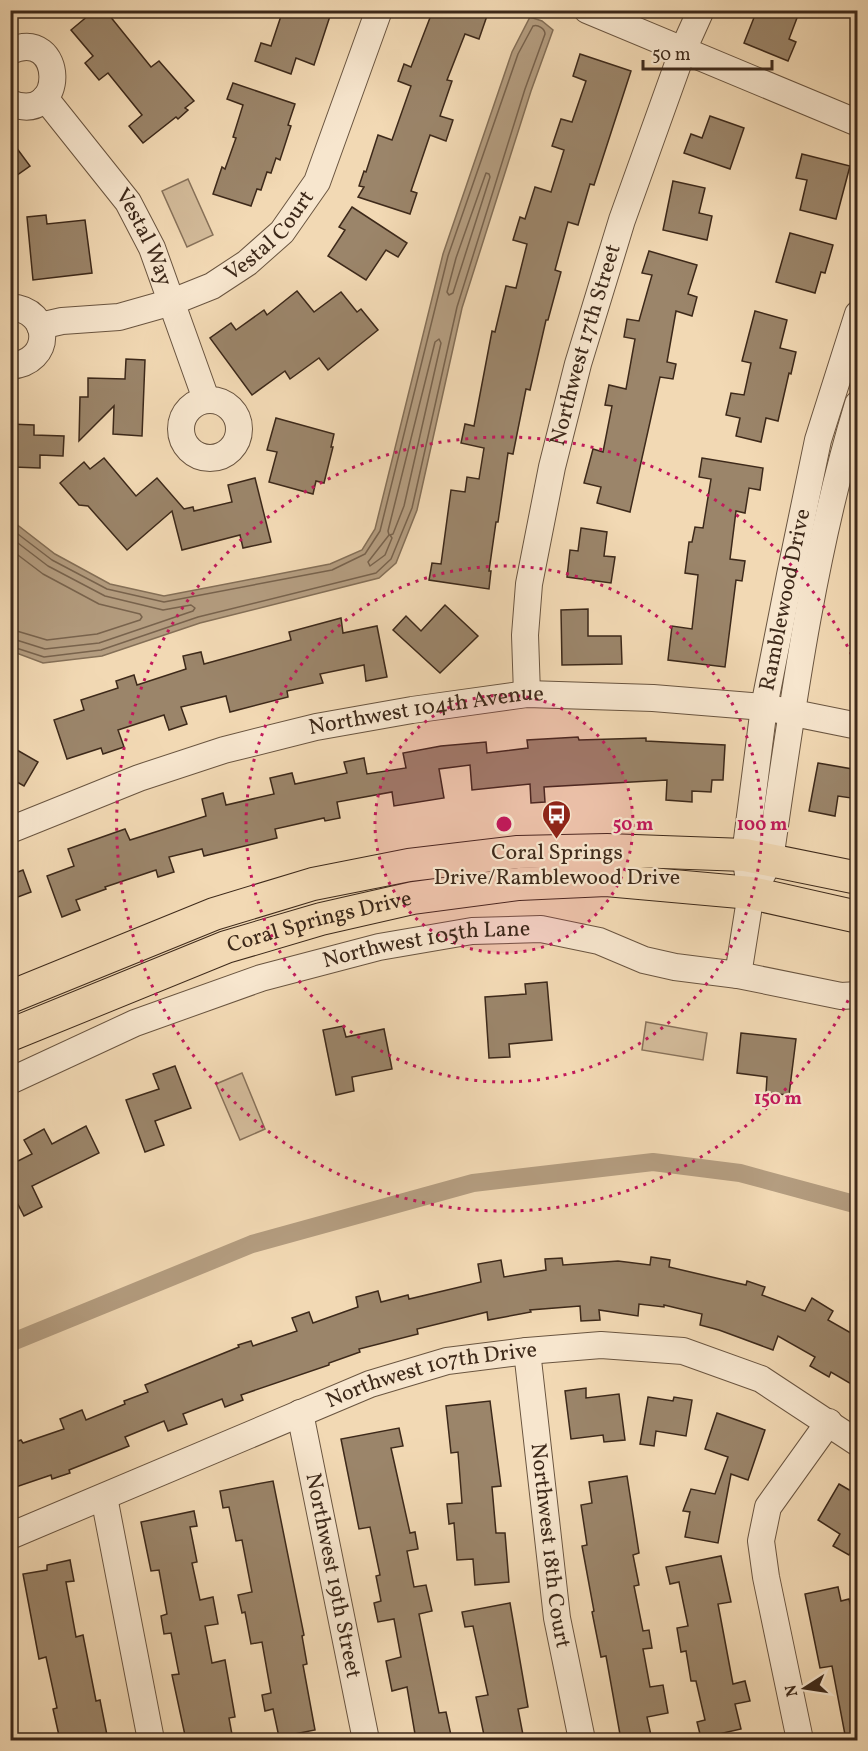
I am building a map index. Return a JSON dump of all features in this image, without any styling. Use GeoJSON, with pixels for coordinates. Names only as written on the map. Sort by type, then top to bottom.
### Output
{"type":"FeatureCollection","features":[{"type":"Feature","properties":{"kind":"main road","name":"Coral Springs Drive"},"geometry":{"type":"LineString","coordinates":[[10,997],[214,914],[314,884],[409,865],[518,852],[607,850],[758,858],[858,878]]}},
{"type":"Feature","properties":{"kind":"main road","name":"Coral Springs Drive"},"geometry":{"type":"LineString","coordinates":[[10,1035],[226,947],[321,920],[413,898],[519,885],[606,880],[751,893],[858,917]]}},
{"type":"Feature","properties":{"kind":"street","name":"Vestal Court"},"geometry":{"type":"LineString","coordinates":[[40,326],[62,321],[119,317],[172,302],[212,286],[247,263],[282,232],[317,182],[379,10]]}},
{"type":"Feature","properties":{"kind":"street"},"geometry":{"type":"LineString","coordinates":[[587,10],[858,123]]}},
{"type":"Feature","properties":{"kind":"street","name":"Northwest 17th Street"},"geometry":{"type":"LineString","coordinates":[[527,694],[525,635],[529,584],[552,467],[578,364],[622,220],[683,50],[701,10]]}},
{"type":"Feature","properties":{"kind":"street"},"geometry":{"type":"LineString","coordinates":[[10,51],[27,47],[36,49],[50,62],[54,71],[51,90],[37,104],[28,106],[10,103]]}},
{"type":"Feature","properties":{"kind":"street","name":"Vestal Way"},"geometry":{"type":"LineString","coordinates":[[45,98],[128,202],[152,248],[206,399]]}},
{"type":"Feature","properties":{"kind":"street"},"geometry":{"type":"LineString","coordinates":[[10,307],[29,311],[36,318],[43,336],[41,346],[29,362],[10,366]]}},
{"type":"Feature","properties":{"kind":"street","name":"Ramblewood Drive"},"geometry":{"type":"LineString","coordinates":[[758,858],[764,707],[818,440],[858,314]]}},
{"type":"Feature","properties":{"kind":"street","name":"Ramblewood Drive"},"geometry":{"type":"LineString","coordinates":[[738,975],[751,893],[792,713],[816,579],[845,446],[858,404]]}},
{"type":"Feature","properties":{"kind":"street","name":"Northwest 104th Avenue"},"geometry":{"type":"LineString","coordinates":[[10,830],[139,778],[224,750],[412,710],[527,694],[653,699],[764,707],[858,726]]}},
{"type":"Feature","properties":{"kind":"street","name":"Northwest 105th Lane"},"geometry":{"type":"LineString","coordinates":[[10,1081],[135,1023],[261,978],[379,947],[472,931],[541,929],[599,941],[644,960],[675,967],[738,975],[841,996],[858,994]]}},
{"type":"Feature","properties":{"kind":"street","name":"Northwest 107th Drive"},"geometry":{"type":"LineString","coordinates":[[10,1536],[370,1384],[447,1361],[527,1351],[602,1345],[683,1352],[761,1379],[858,1443]]}},
{"type":"Feature","properties":{"kind":"street","name":"Northwest 18th Court"},"geometry":{"type":"LineString","coordinates":[[527,1351],[557,1618],[582,1740]]}},
{"type":"Feature","properties":{"kind":"street","name":"Northwest 19th Street"},"geometry":{"type":"LineString","coordinates":[[300,1413],[366,1740]]}},
{"type":"Feature","properties":{"kind":"street"},"geometry":{"type":"LineString","coordinates":[[800,1740],[766,1577],[761,1541],[768,1507],[829,1422]]}},
{"type":"Feature","properties":{"kind":"street"},"geometry":{"type":"LineString","coordinates":[[104,1497],[151,1740]]}},
{"type":"Feature","properties":{"kind":"shaded area"},"geometry":{"type":"Polygon","coordinates":[[[188,179],[213,235],[187,247],[162,191],[188,179]]]}},
{"type":"Feature","properties":{"kind":"shaded area"},"geometry":{"type":"Polygon","coordinates":[[[646,1022],[707,1033],[703,1060],[642,1050],[646,1022]]]}},
{"type":"Feature","properties":{"kind":"shaded area"},"geometry":{"type":"Polygon","coordinates":[[[242,1073],[265,1129],[240,1140],[216,1084],[242,1073]]]}},
{"type":"Feature","properties":{"kind":"water"},"geometry":{"type":"Polygon","coordinates":[[[530,17],[542,21],[553,30],[531,91],[462,308],[417,510],[396,563],[379,578],[200,623],[102,656],[43,663],[11,651],[11,520],[55,554],[110,584],[164,596],[330,564],[362,550],[375,529],[443,254],[512,52],[530,17]]]}},
{"type":"Feature","properties":{"kind":"building"},"geometry":{"type":"Polygon","coordinates":[[[95,10],[105,10],[151,67],[159,61],[194,101],[185,108],[188,110],[178,119],[176,117],[143,143],[129,126],[142,115],[108,73],[99,80],[85,63],[93,56],[71,30],[95,10]]]}},
{"type":"Feature","properties":{"kind":"building"},"geometry":{"type":"Polygon","coordinates":[[[283,10],[332,10],[314,65],[296,58],[291,74],[255,61],[261,43],[271,46],[283,10]]]}},
{"type":"Feature","properties":{"kind":"building"},"geometry":{"type":"Polygon","coordinates":[[[433,10],[489,10],[479,39],[465,34],[447,80],[452,81],[440,116],[453,120],[446,141],[430,135],[411,191],[417,193],[410,214],[358,197],[364,187],[359,186],[378,135],[392,140],[411,86],[398,81],[404,64],[411,67],[433,10]]]}},
{"type":"Feature","properties":{"kind":"building"},"geometry":{"type":"Polygon","coordinates":[[[757,10],[800,10],[789,39],[796,42],[788,61],[744,43],[757,10]]]}},
{"type":"Feature","properties":{"kind":"building"},"geometry":{"type":"Polygon","coordinates":[[[580,54],[631,71],[594,185],[590,184],[578,225],[568,222],[555,270],[561,272],[548,320],[546,320],[530,390],[526,389],[513,454],[508,453],[489,571],[491,571],[489,589],[429,580],[432,563],[441,564],[451,490],[465,492],[467,477],[479,479],[484,448],[461,443],[465,424],[474,426],[492,331],[495,332],[506,286],[516,288],[527,244],[513,240],[520,217],[525,219],[535,187],[551,192],[564,150],[552,146],[561,119],[572,122],[586,81],[573,76],[580,54]]]}},
{"type":"Feature","properties":{"kind":"building"},"geometry":{"type":"Polygon","coordinates":[[[233,83],[295,104],[288,125],[291,126],[280,160],[276,158],[271,173],[267,172],[261,190],[257,189],[251,206],[213,194],[222,167],[225,169],[236,138],[233,137],[243,105],[227,99],[233,83]]]}},
{"type":"Feature","properties":{"kind":"building"},"geometry":{"type":"Polygon","coordinates":[[[710,116],[744,128],[730,169],[684,153],[691,134],[702,138],[710,116]]]}},
{"type":"Feature","properties":{"kind":"building"},"geometry":{"type":"Polygon","coordinates":[[[10,139],[30,166],[10,180],[10,139]]]}},
{"type":"Feature","properties":{"kind":"building"},"geometry":{"type":"Polygon","coordinates":[[[802,154],[850,166],[836,219],[800,210],[807,180],[796,178],[802,154]]]}},
{"type":"Feature","properties":{"kind":"building"},"geometry":{"type":"Polygon","coordinates":[[[673,181],[705,188],[699,213],[712,216],[707,240],[663,230],[673,181]]]}},
{"type":"Feature","properties":{"kind":"building"},"geometry":{"type":"Polygon","coordinates":[[[352,207],[407,243],[398,257],[386,250],[366,280],[328,256],[345,230],[339,227],[352,207]]]}},
{"type":"Feature","properties":{"kind":"building"},"geometry":{"type":"Polygon","coordinates":[[[46,215],[47,224],[85,220],[92,273],[33,280],[27,217],[46,215]]]}},
{"type":"Feature","properties":{"kind":"building"},"geometry":{"type":"Polygon","coordinates":[[[790,233],[833,245],[825,273],[821,272],[815,293],[776,282],[790,233]]]}},
{"type":"Feature","properties":{"kind":"building"},"geometry":{"type":"Polygon","coordinates":[[[649,251],[697,265],[688,294],[697,297],[692,316],[676,311],[667,362],[676,364],[673,379],[660,377],[630,512],[597,503],[601,487],[584,483],[593,449],[603,452],[612,406],[605,405],[609,385],[626,389],[635,339],[624,337],[627,319],[639,321],[652,275],[642,273],[649,251]]]}},
{"type":"Feature","properties":{"kind":"building"},"geometry":{"type":"Polygon","coordinates":[[[297,291],[314,312],[341,292],[357,312],[361,309],[378,330],[328,370],[319,358],[290,379],[285,371],[252,395],[210,338],[231,323],[236,330],[264,310],[267,315],[297,291]]]}},
{"type":"Feature","properties":{"kind":"building"},"geometry":{"type":"Polygon","coordinates":[[[755,311],[787,320],[780,348],[796,352],[778,421],[766,418],[761,442],[736,436],[740,418],[726,415],[731,393],[744,395],[751,363],[742,361],[755,311]]]}},
{"type":"Feature","properties":{"kind":"building"},"geometry":{"type":"Polygon","coordinates":[[[126,359],[145,360],[142,436],[113,434],[114,406],[79,441],[80,397],[88,397],[88,378],[125,379],[126,359]]]}},
{"type":"Feature","properties":{"kind":"building"},"geometry":{"type":"Polygon","coordinates":[[[276,418],[334,434],[324,483],[316,481],[313,494],[269,482],[277,452],[267,450],[276,418]]]}},
{"type":"Feature","properties":{"kind":"building"},"geometry":{"type":"Polygon","coordinates":[[[10,424],[34,425],[34,435],[64,436],[63,456],[40,455],[40,468],[13,467],[13,459],[10,459],[10,424]]]}},
{"type":"Feature","properties":{"kind":"building"},"geometry":{"type":"Polygon","coordinates":[[[104,458],[136,496],[157,478],[184,509],[193,507],[194,511],[232,502],[228,485],[255,478],[271,542],[243,548],[240,535],[182,550],[172,511],[127,550],[88,506],[79,505],[60,483],[84,462],[90,469],[104,458]]]}},
{"type":"Feature","properties":{"kind":"building"},"geometry":{"type":"Polygon","coordinates":[[[702,458],[763,468],[760,490],[749,488],[745,513],[736,511],[730,559],[745,561],[742,581],[736,580],[725,667],[668,660],[672,626],[692,629],[698,575],[685,573],[689,542],[692,542],[695,527],[703,528],[711,479],[699,477],[702,458]]]}},
{"type":"Feature","properties":{"kind":"building"},"geometry":{"type":"Polygon","coordinates":[[[581,528],[607,532],[604,556],[615,557],[611,583],[567,577],[570,550],[578,551],[581,528]]]}},
{"type":"Feature","properties":{"kind":"building"},"geometry":{"type":"Polygon","coordinates":[[[445,605],[478,636],[440,673],[393,630],[406,616],[421,631],[445,605]]]}},
{"type":"Feature","properties":{"kind":"building"},"geometry":{"type":"Polygon","coordinates":[[[588,609],[588,636],[621,636],[622,664],[562,665],[561,610],[588,609]]]}},
{"type":"Feature","properties":{"kind":"building"},"geometry":{"type":"Polygon","coordinates":[[[341,618],[343,633],[377,626],[387,677],[366,681],[364,665],[320,674],[323,683],[287,691],[288,697],[230,712],[226,696],[181,707],[187,724],[169,730],[164,715],[118,730],[124,747],[103,754],[101,748],[67,759],[54,720],[84,710],[81,700],[118,688],[116,681],[134,675],[137,685],[186,669],[183,656],[201,652],[204,664],[291,640],[289,632],[341,618]]]}},
{"type":"Feature","properties":{"kind":"building"},"geometry":{"type":"Polygon","coordinates":[[[578,737],[579,740],[646,738],[646,741],[725,745],[723,780],[712,780],[711,792],[692,791],[692,802],[666,800],[667,780],[544,787],[545,802],[531,803],[530,784],[472,790],[470,765],[439,769],[444,798],[394,806],[392,792],[337,802],[340,818],[325,821],[324,818],[275,829],[277,838],[204,856],[202,849],[169,857],[174,872],[158,877],[156,870],[105,887],[106,889],[76,900],[80,910],[62,917],[47,876],[74,866],[68,849],[125,829],[130,840],[206,816],[202,799],[223,793],[226,805],[274,794],[270,778],[292,773],[295,784],[347,773],[344,762],[364,758],[367,774],[406,768],[403,753],[441,746],[486,742],[487,753],[528,748],[527,740],[578,737]]]}},
{"type":"Feature","properties":{"kind":"building"},"geometry":{"type":"Polygon","coordinates":[[[10,746],[38,762],[24,786],[10,778],[10,746]]]}},
{"type":"Feature","properties":{"kind":"building"},"geometry":{"type":"Polygon","coordinates":[[[818,763],[858,770],[858,799],[838,796],[835,816],[809,811],[818,763]]]}},
{"type":"Feature","properties":{"kind":"building"},"geometry":{"type":"Polygon","coordinates":[[[23,870],[31,892],[10,900],[10,875],[23,870]]]}},
{"type":"Feature","properties":{"kind":"building"},"geometry":{"type":"Polygon","coordinates":[[[547,982],[552,1040],[509,1044],[510,1057],[489,1058],[485,997],[526,994],[525,984],[547,982]]]}},
{"type":"Feature","properties":{"kind":"building"},"geometry":{"type":"Polygon","coordinates":[[[343,1026],[346,1037],[384,1029],[392,1069],[352,1077],[354,1091],[336,1095],[323,1030],[343,1026]]]}},
{"type":"Feature","properties":{"kind":"building"},"geometry":{"type":"Polygon","coordinates":[[[741,1033],[796,1039],[789,1095],[766,1093],[767,1077],[737,1073],[741,1033]]]}},
{"type":"Feature","properties":{"kind":"building"},"geometry":{"type":"Polygon","coordinates":[[[175,1066],[191,1108],[155,1121],[164,1145],[145,1152],[126,1100],[159,1089],[153,1074],[175,1066]]]}},
{"type":"Feature","properties":{"kind":"building"},"geometry":{"type":"Polygon","coordinates":[[[86,1126],[99,1153],[32,1186],[42,1207],[24,1216],[10,1189],[10,1165],[32,1154],[24,1140],[44,1129],[52,1144],[86,1126]]]}},
{"type":"Feature","properties":{"kind":"building"},"geometry":{"type":"Polygon","coordinates":[[[651,1257],[670,1260],[669,1267],[746,1285],[747,1281],[765,1287],[762,1295],[805,1311],[812,1298],[833,1311],[828,1320],[858,1337],[858,1388],[831,1372],[829,1377],[810,1366],[815,1357],[778,1336],[773,1350],[700,1325],[702,1314],[664,1305],[664,1307],[639,1304],[638,1316],[599,1310],[600,1320],[581,1321],[580,1306],[530,1310],[531,1312],[488,1320],[487,1312],[417,1329],[418,1334],[359,1349],[360,1352],[329,1363],[329,1365],[241,1395],[243,1400],[225,1407],[222,1399],[183,1414],[187,1424],[168,1431],[164,1421],[125,1437],[129,1446],[69,1470],[70,1473],[52,1479],[51,1475],[10,1489],[10,1444],[21,1440],[23,1443],[64,1429],[60,1419],[82,1410],[86,1420],[125,1404],[124,1401],[148,1392],[145,1385],[239,1347],[238,1345],[251,1341],[253,1346],[297,1331],[292,1318],[309,1312],[313,1323],[358,1307],[356,1297],[378,1291],[381,1302],[408,1295],[409,1299],[481,1282],[478,1264],[501,1260],[504,1277],[546,1270],[545,1259],[562,1258],[563,1265],[618,1261],[650,1265],[651,1257]]]}},
{"type":"Feature","properties":{"kind":"building"},"geometry":{"type":"Polygon","coordinates":[[[586,1388],[586,1398],[619,1394],[625,1440],[604,1442],[603,1435],[571,1439],[565,1391],[586,1388]]]}},
{"type":"Feature","properties":{"kind":"building"},"geometry":{"type":"Polygon","coordinates":[[[648,1397],[673,1401],[674,1397],[692,1400],[686,1436],[656,1431],[654,1446],[640,1444],[648,1397]]]}},
{"type":"Feature","properties":{"kind":"building"},"geometry":{"type":"Polygon","coordinates":[[[490,1401],[501,1486],[492,1487],[496,1533],[505,1533],[509,1582],[475,1585],[473,1559],[457,1560],[454,1523],[449,1524],[447,1504],[462,1503],[458,1452],[451,1453],[446,1406],[490,1401]]]}},
{"type":"Feature","properties":{"kind":"building"},"geometry":{"type":"Polygon","coordinates":[[[717,1413],[765,1430],[748,1480],[731,1474],[718,1543],[685,1537],[690,1512],[683,1511],[691,1489],[715,1494],[728,1457],[705,1449],[717,1413]]]}},
{"type":"Feature","properties":{"kind":"building"},"geometry":{"type":"Polygon","coordinates":[[[399,1428],[403,1446],[391,1448],[410,1533],[415,1532],[418,1549],[407,1551],[414,1587],[426,1585],[432,1611],[419,1614],[439,1713],[446,1712],[452,1740],[416,1740],[407,1687],[392,1691],[386,1661],[401,1657],[394,1619],[378,1622],[374,1603],[381,1601],[376,1576],[380,1575],[370,1527],[359,1529],[341,1439],[399,1428]]]}},
{"type":"Feature","properties":{"kind":"building"},"geometry":{"type":"Polygon","coordinates":[[[627,1476],[639,1553],[633,1555],[639,1585],[634,1586],[643,1631],[649,1630],[652,1648],[643,1649],[650,1687],[663,1685],[668,1713],[647,1717],[652,1740],[621,1740],[606,1656],[601,1657],[582,1546],[587,1545],[581,1505],[592,1503],[589,1482],[627,1476]]]}},
{"type":"Feature","properties":{"kind":"building"},"geometry":{"type":"Polygon","coordinates":[[[273,1481],[304,1635],[302,1636],[307,1664],[303,1665],[315,1730],[279,1737],[273,1709],[265,1711],[262,1695],[271,1693],[262,1642],[251,1644],[245,1612],[242,1613],[238,1595],[252,1592],[242,1540],[236,1541],[229,1507],[223,1508],[220,1491],[273,1481]]]}},
{"type":"Feature","properties":{"kind":"building"},"geometry":{"type":"Polygon","coordinates":[[[839,1484],[858,1495],[858,1541],[849,1555],[833,1546],[840,1534],[818,1520],[839,1484]]]}},
{"type":"Feature","properties":{"kind":"building"},"geometry":{"type":"Polygon","coordinates":[[[194,1511],[197,1526],[190,1527],[197,1562],[192,1563],[200,1600],[213,1597],[218,1624],[205,1626],[212,1663],[225,1660],[235,1717],[229,1718],[233,1740],[186,1740],[172,1675],[179,1674],[171,1633],[164,1634],[161,1616],[167,1614],[159,1570],[151,1571],[141,1522],[194,1511]]]}},
{"type":"Feature","properties":{"kind":"building"},"geometry":{"type":"Polygon","coordinates":[[[721,1556],[731,1602],[718,1604],[733,1684],[745,1681],[750,1701],[735,1704],[741,1729],[701,1738],[697,1722],[705,1720],[696,1681],[691,1681],[686,1651],[681,1652],[677,1628],[688,1626],[679,1582],[670,1584],[666,1567],[721,1556]]]}},
{"type":"Feature","properties":{"kind":"building"},"geometry":{"type":"Polygon","coordinates":[[[70,1560],[74,1581],[66,1582],[76,1637],[83,1635],[96,1701],[100,1700],[108,1740],[60,1740],[53,1709],[57,1708],[46,1657],[39,1659],[23,1574],[47,1570],[47,1565],[70,1560]]]}},
{"type":"Feature","properties":{"kind":"building"},"geometry":{"type":"Polygon","coordinates":[[[838,1587],[841,1601],[849,1599],[852,1611],[858,1610],[858,1627],[854,1628],[858,1645],[858,1740],[846,1740],[832,1666],[820,1668],[805,1594],[838,1587]]]}},
{"type":"Feature","properties":{"kind":"building"},"geometry":{"type":"Polygon","coordinates":[[[510,1603],[528,1707],[518,1709],[524,1740],[485,1740],[476,1697],[488,1695],[473,1626],[465,1627],[462,1612],[510,1603]]]}},
{"type":"Feature","properties":{"kind":"waterway"},"geometry":{"type":"LineString","coordinates":[[10,1343],[252,1244],[473,1183],[653,1162],[740,1173],[858,1205]]}},
{"type":"Feature","properties":{"kind":"place","name":"Coral Springs Drive/Ramblewood Drive"},"geometry":{"type":"Point","coordinates":[557,840]}}]}
